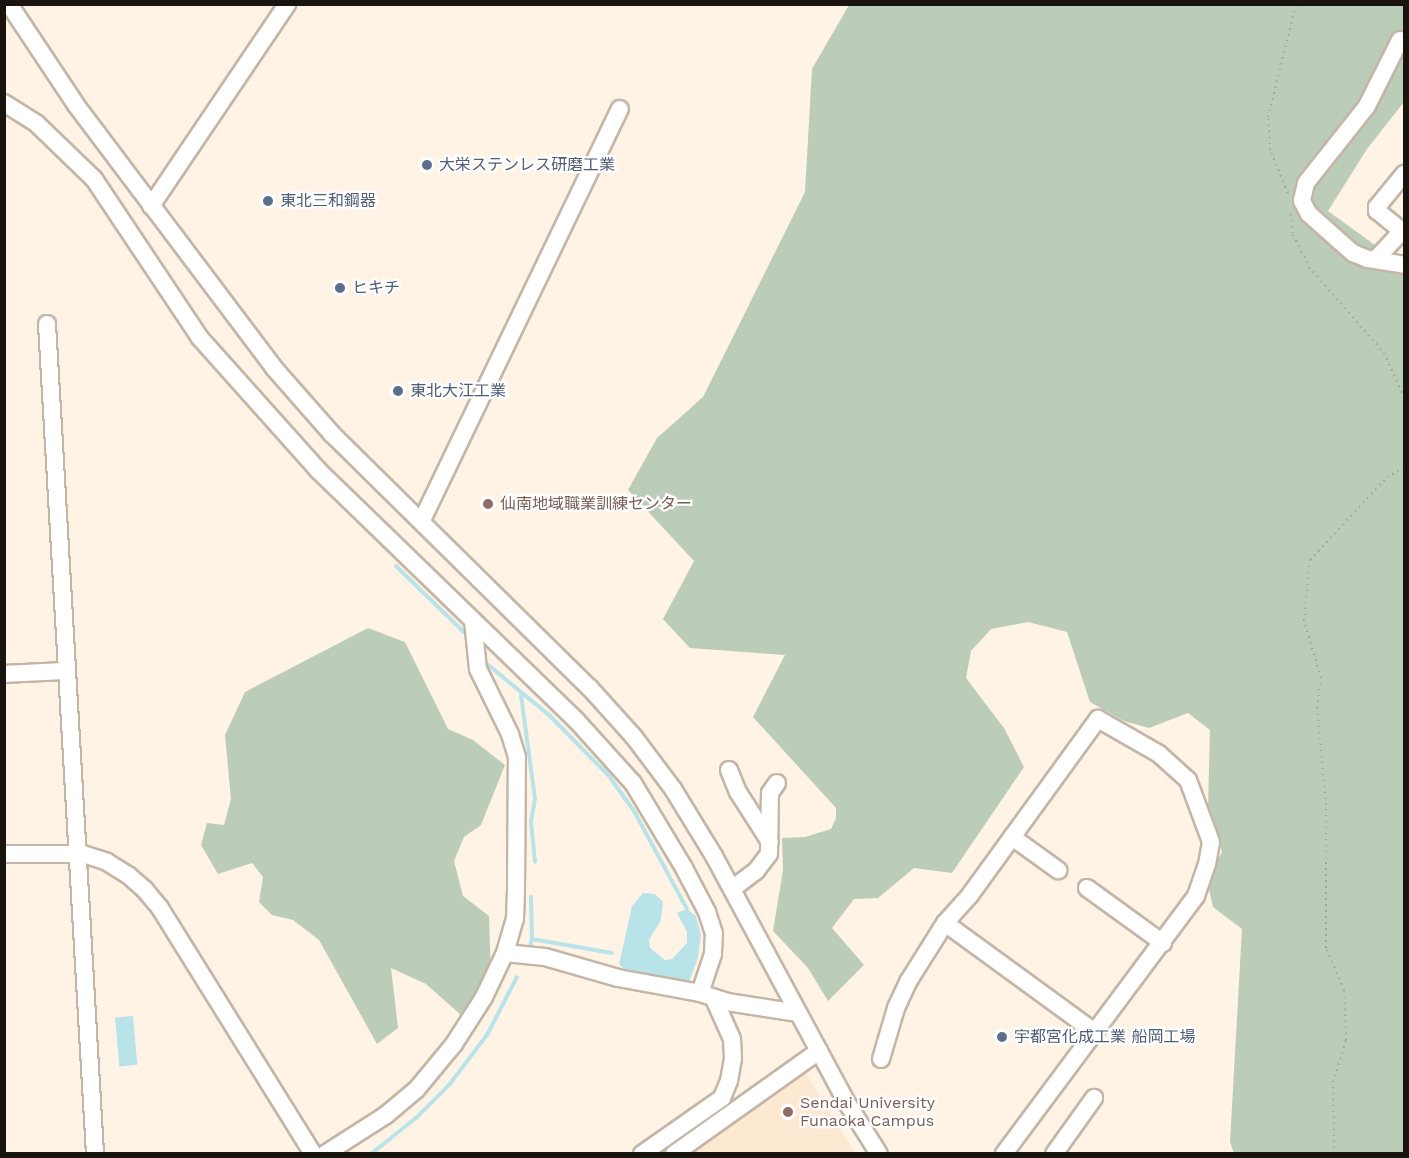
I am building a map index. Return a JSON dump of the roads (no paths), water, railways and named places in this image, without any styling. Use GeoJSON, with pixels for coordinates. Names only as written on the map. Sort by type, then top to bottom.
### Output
{"type":"FeatureCollection","features":[{"type":"Feature","properties":{"kind":"street"},"geometry":{"type":"LineString","coordinates":[[9,4],[76,105],[274,368],[332,434],[422,520],[589,687],[634,737],[673,789],[732,889],[867,1138],[879,1154]]}},
{"type":"Feature","properties":{"kind":"street"},"geometry":{"type":"LineString","coordinates":[[151,206],[287,4]]}},
{"type":"Feature","properties":{"kind":"street"},"geometry":{"type":"LineString","coordinates":[[1400,40],[1367,106],[1306,183],[1296,200],[1353,253],[1404,265]]}},
{"type":"Feature","properties":{"kind":"street"},"geometry":{"type":"LineString","coordinates":[[4,103],[37,124],[94,179],[200,338],[319,471],[576,720],[633,783],[650,808],[707,912],[714,933],[707,996],[732,1040],[733,1058],[729,1081],[722,1098],[642,1154]]}},
{"type":"Feature","properties":{"kind":"street"},"geometry":{"type":"LineString","coordinates":[[422,520],[620,109]]}},
{"type":"Feature","properties":{"kind":"street"},"geometry":{"type":"LineString","coordinates":[[1375,260],[1403,233],[1377,211],[1377,207],[1404,174]]}},
{"type":"Feature","properties":{"kind":"street"},"geometry":{"type":"LineString","coordinates":[[47,324],[95,1154]]}},
{"type":"Feature","properties":{"kind":"street"},"geometry":{"type":"LineString","coordinates":[[325,1154],[386,1115],[416,1090],[454,1044],[484,997],[505,953],[515,919],[517,757],[510,734],[477,669],[473,621]]}},
{"type":"Feature","properties":{"kind":"street"},"geometry":{"type":"LineString","coordinates":[[4,674],[66,670]]}},
{"type":"Feature","properties":{"kind":"street"},"geometry":{"type":"LineString","coordinates":[[881,1059],[896,1008],[908,982],[945,923],[970,895],[1098,719],[1159,754],[1188,780],[1211,842],[1207,864],[1196,896],[1163,943],[1093,1031],[1004,1154]]}},
{"type":"Feature","properties":{"kind":"street"},"geometry":{"type":"LineString","coordinates":[[729,770],[738,792],[770,842]]}},
{"type":"Feature","properties":{"kind":"street"},"geometry":{"type":"LineString","coordinates":[[732,889],[756,871],[769,854],[770,793],[777,783]]}},
{"type":"Feature","properties":{"kind":"street"},"geometry":{"type":"LineString","coordinates":[[1012,837],[1058,870]]}},
{"type":"Feature","properties":{"kind":"street"},"geometry":{"type":"LineString","coordinates":[[4,854],[76,854],[107,862],[128,875],[160,908],[313,1154]]}},
{"type":"Feature","properties":{"kind":"street"},"geometry":{"type":"LineString","coordinates":[[1087,888],[1163,943]]}},
{"type":"Feature","properties":{"kind":"street"},"geometry":{"type":"LineString","coordinates":[[945,923],[1093,1031]]}},
{"type":"Feature","properties":{"kind":"street"},"geometry":{"type":"LineString","coordinates":[[505,953],[538,956],[618,978],[798,1013]]}},
{"type":"Feature","properties":{"kind":"street"},"geometry":{"type":"LineString","coordinates":[[674,1154],[819,1051]]}},
{"type":"Feature","properties":{"kind":"street"},"geometry":{"type":"LineString","coordinates":[[1054,1154],[1094,1098]]}},
{"type":"Feature","properties":{"kind":"water"},"geometry":{"type":"Polygon","coordinates":[[[643,893],[655,894],[663,902],[661,920],[649,940],[650,948],[665,960],[672,959],[687,943],[687,932],[677,913],[687,909],[696,916],[701,935],[698,958],[689,982],[625,970],[619,964],[632,906],[643,893]]]}},
{"type":"Feature","properties":{"kind":"water"},"geometry":{"type":"Polygon","coordinates":[[[133,1016],[137,1065],[119,1066],[115,1018],[133,1016]]]}},
{"type":"Feature","properties":{"kind":"waterway"},"geometry":{"type":"LineString","coordinates":[[396,566],[468,636]]}},
{"type":"Feature","properties":{"kind":"waterway"},"geometry":{"type":"LineString","coordinates":[[487,664],[550,716],[609,776],[634,811],[687,909]]}},
{"type":"Feature","properties":{"kind":"waterway"},"geometry":{"type":"LineString","coordinates":[[521,695],[535,799],[531,821],[535,862]]}},
{"type":"Feature","properties":{"kind":"waterway"},"geometry":{"type":"LineString","coordinates":[[531,897],[532,939],[612,953]]}},
{"type":"Feature","properties":{"kind":"waterway"},"geometry":{"type":"LineString","coordinates":[[530,947],[532,939]]}},
{"type":"Feature","properties":{"kind":"waterway"},"geometry":{"type":"LineString","coordinates":[[371,1154],[417,1117],[449,1085],[487,1035],[517,977]]}},
{"type":"Feature","properties":{"kind":"place","name":"大栄ステンレス研磨工業"},"geometry":{"type":"Point","coordinates":[427,165]}},
{"type":"Feature","properties":{"kind":"place","name":"東北三和鋼器"},"geometry":{"type":"Point","coordinates":[268,201]}},
{"type":"Feature","properties":{"kind":"place","name":"ヒキチ"},"geometry":{"type":"Point","coordinates":[340,288]}},
{"type":"Feature","properties":{"kind":"place","name":"東北大江工業"},"geometry":{"type":"Point","coordinates":[398,391]}},
{"type":"Feature","properties":{"kind":"place","name":"仙南地域職業訓練センター"},"geometry":{"type":"Point","coordinates":[488,504]}},
{"type":"Feature","properties":{"kind":"place","name":"宇都宮化成工業 船岡工場"},"geometry":{"type":"Point","coordinates":[1002,1037]}},
{"type":"Feature","properties":{"kind":"place","name":"Sendai University Funaoka Campus"},"geometry":{"type":"Point","coordinates":[788,1112]}}]}
